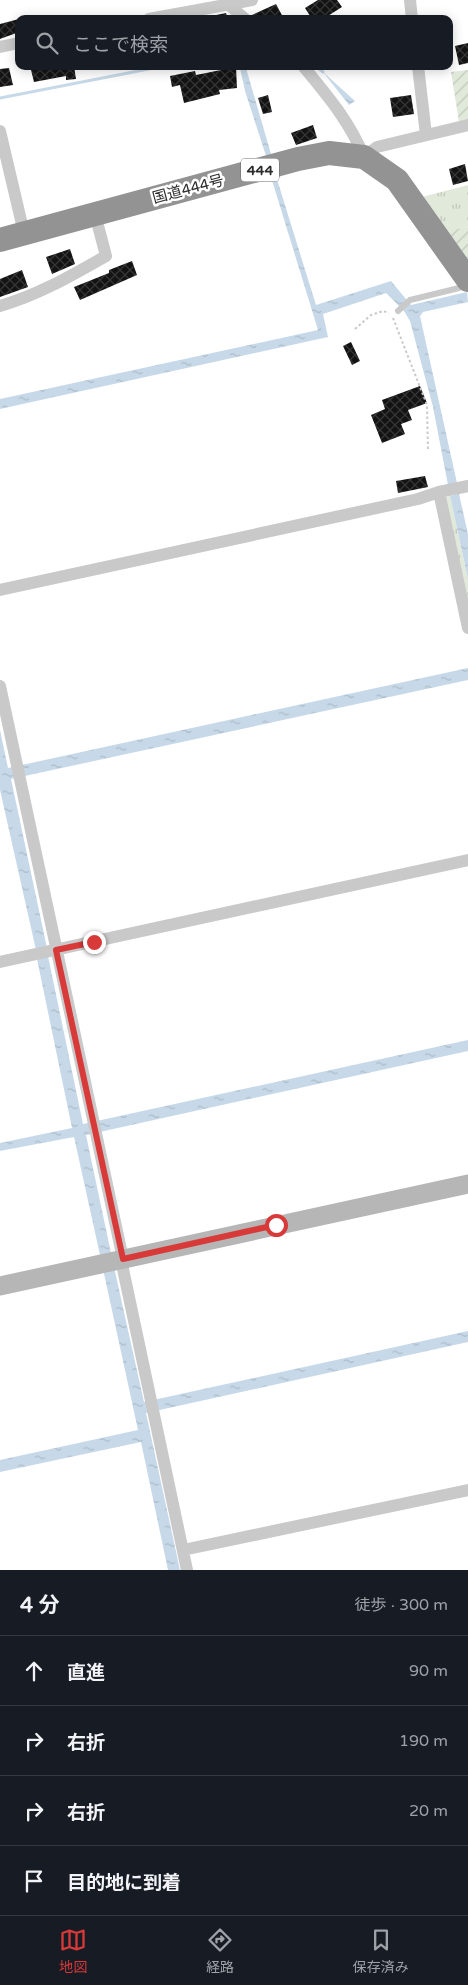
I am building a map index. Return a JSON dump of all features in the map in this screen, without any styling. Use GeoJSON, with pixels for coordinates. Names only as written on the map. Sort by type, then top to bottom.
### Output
{"type":"FeatureCollection","features":[{"type":"Feature","properties":{"kind":"highway","name":"国道444号"},"geometry":{"type":"LineString","coordinates":[[0,240],[328,153],[364,157],[398,180],[468,282]]}},
{"type":"Feature","properties":{"kind":"street"},"geometry":{"type":"LineString","coordinates":[[170,15],[252,0]]}},
{"type":"Feature","properties":{"kind":"street"},"geometry":{"type":"LineString","coordinates":[[410,0],[412,15]]}},
{"type":"Feature","properties":{"kind":"street"},"geometry":{"type":"LineString","coordinates":[[228,4],[241,15]]}},
{"type":"Feature","properties":{"kind":"street"},"geometry":{"type":"LineString","coordinates":[[0,47],[15,44]]}},
{"type":"Feature","properties":{"kind":"street"},"geometry":{"type":"LineString","coordinates":[[306,70],[330,98],[351,129],[364,157],[377,147],[468,125]]}},
{"type":"Feature","properties":{"kind":"street"},"geometry":{"type":"LineString","coordinates":[[418,70],[426,135]]}},
{"type":"Feature","properties":{"kind":"street"},"geometry":{"type":"LineString","coordinates":[[0,131],[24,233]]}},
{"type":"Feature","properties":{"kind":"street"},"geometry":{"type":"LineString","coordinates":[[0,306],[24,299],[60,282],[106,256],[95,214]]}},
{"type":"Feature","properties":{"kind":"street"},"geometry":{"type":"LineString","coordinates":[[0,590],[418,499],[468,486]]}},
{"type":"Feature","properties":{"kind":"street"},"geometry":{"type":"LineString","coordinates":[[439,492],[468,628]]}},
{"type":"Feature","properties":{"kind":"street"},"geometry":{"type":"LineString","coordinates":[[0,686],[123,1259],[123,1269],[187,1570]]}},
{"type":"Feature","properties":{"kind":"street"},"geometry":{"type":"LineString","coordinates":[[0,962],[468,860]]}},
{"type":"Feature","properties":{"kind":"street"},"geometry":{"type":"LineString","coordinates":[[0,1286],[468,1184]]}},
{"type":"Feature","properties":{"kind":"street"},"geometry":{"type":"LineString","coordinates":[[183,1550],[468,1490]]}},
{"type":"Feature","properties":{"kind":"lane"},"geometry":{"type":"LineString","coordinates":[[398,311],[410,300],[459,288],[468,282]]}},
{"type":"Feature","properties":{"kind":"path"},"geometry":{"type":"LineString","coordinates":[[355,329],[371,316],[383,311],[391,314],[427,405],[428,452]]}},
{"type":"Feature","properties":{"kind":"green space"},"geometry":{"type":"Polygon","coordinates":[[[468,70],[468,120],[459,122],[451,72],[468,70]]]}},
{"type":"Feature","properties":{"kind":"green space"},"geometry":{"type":"Polygon","coordinates":[[[468,185],[468,226],[448,232],[422,197],[468,185]]]}},
{"type":"Feature","properties":{"kind":"green space"},"geometry":{"type":"Polygon","coordinates":[[[468,226],[468,259],[448,232],[468,226]]]}},
{"type":"Feature","properties":{"kind":"green space"},"geometry":{"type":"Polygon","coordinates":[[[450,496],[468,579],[468,608],[445,498],[450,496]]]}},
{"type":"Feature","properties":{"kind":"water"},"geometry":{"type":"Polygon","coordinates":[[[240,70],[247,70],[271,154],[266,156],[245,91],[240,70]]]}},
{"type":"Feature","properties":{"kind":"water"},"geometry":{"type":"Polygon","coordinates":[[[323,72],[355,101],[349,105],[323,72]]]}},
{"type":"Feature","properties":{"kind":"water"},"geometry":{"type":"Polygon","coordinates":[[[276,176],[316,305],[391,281],[411,305],[467,292],[468,302],[423,312],[420,316],[457,483],[448,485],[433,407],[410,321],[404,311],[386,293],[323,314],[328,337],[0,409],[0,399],[318,330],[271,177],[276,176]]]}},
{"type":"Feature","properties":{"kind":"water"},"geometry":{"type":"Polygon","coordinates":[[[459,494],[468,534],[468,579],[450,496],[459,494]]]}},
{"type":"Feature","properties":{"kind":"water"},"geometry":{"type":"Polygon","coordinates":[[[468,668],[468,680],[11,779],[47,948],[36,950],[0,790],[0,730],[8,768],[468,668]]]}},
{"type":"Feature","properties":{"kind":"water"},"geometry":{"type":"Polygon","coordinates":[[[48,956],[83,1124],[468,1040],[468,1051],[86,1135],[111,1253],[100,1255],[74,1137],[0,1151],[0,1143],[72,1128],[37,959],[48,956]]]}},
{"type":"Feature","properties":{"kind":"water"},"geometry":{"type":"Polygon","coordinates":[[[114,1267],[144,1402],[468,1331],[468,1342],[146,1413],[180,1570],[168,1570],[141,1442],[0,1472],[0,1460],[138,1430],[103,1269],[114,1267]]]}},
{"type":"Feature","properties":{"kind":"building"},"geometry":{"type":"Polygon","coordinates":[[[318,0],[337,0],[342,7],[329,15],[309,15],[305,8],[318,0]]]}},
{"type":"Feature","properties":{"kind":"building"},"geometry":{"type":"Polygon","coordinates":[[[276,4],[282,15],[252,15],[276,4]]]}},
{"type":"Feature","properties":{"kind":"building"},"geometry":{"type":"Polygon","coordinates":[[[15,20],[15,33],[0,39],[0,24],[15,20]]]}},
{"type":"Feature","properties":{"kind":"building"},"geometry":{"type":"Polygon","coordinates":[[[468,43],[468,63],[459,65],[455,46],[468,43]]]}},
{"type":"Feature","properties":{"kind":"building"},"geometry":{"type":"Polygon","coordinates":[[[9,68],[13,85],[0,87],[0,69],[9,68]]]}},
{"type":"Feature","properties":{"kind":"building"},"geometry":{"type":"Polygon","coordinates":[[[31,70],[75,70],[76,79],[66,80],[66,76],[34,82],[31,70]]]}},
{"type":"Feature","properties":{"kind":"building"},"geometry":{"type":"Polygon","coordinates":[[[221,70],[236,70],[237,88],[219,90],[220,94],[184,103],[180,85],[172,87],[170,76],[195,71],[196,75],[221,70]]]}},
{"type":"Feature","properties":{"kind":"building"},"geometry":{"type":"Polygon","coordinates":[[[268,95],[272,112],[263,114],[258,98],[268,95]]]}},
{"type":"Feature","properties":{"kind":"building"},"geometry":{"type":"Polygon","coordinates":[[[411,95],[414,114],[393,117],[390,98],[411,95]]]}},
{"type":"Feature","properties":{"kind":"building"},"geometry":{"type":"Polygon","coordinates":[[[313,125],[317,138],[296,145],[291,133],[313,125]]]}},
{"type":"Feature","properties":{"kind":"building"},"geometry":{"type":"Polygon","coordinates":[[[465,164],[468,181],[453,185],[449,169],[465,164]]]}},
{"type":"Feature","properties":{"kind":"building"},"geometry":{"type":"Polygon","coordinates":[[[70,249],[75,264],[52,274],[46,257],[70,249]]]}},
{"type":"Feature","properties":{"kind":"building"},"geometry":{"type":"Polygon","coordinates":[[[132,261],[137,275],[80,300],[74,287],[109,273],[109,270],[132,261]]]}},
{"type":"Feature","properties":{"kind":"building"},"geometry":{"type":"Polygon","coordinates":[[[22,270],[28,287],[0,297],[0,279],[22,270]]]}},
{"type":"Feature","properties":{"kind":"building"},"geometry":{"type":"Polygon","coordinates":[[[351,342],[360,361],[352,365],[343,346],[351,342]]]}},
{"type":"Feature","properties":{"kind":"building"},"geometry":{"type":"Polygon","coordinates":[[[420,386],[427,403],[408,410],[412,420],[401,424],[405,434],[382,443],[371,415],[385,409],[382,400],[420,386]]]}},
{"type":"Feature","properties":{"kind":"building"},"geometry":{"type":"Polygon","coordinates":[[[425,476],[428,487],[398,493],[396,481],[425,476]]]}},
{"type":"Feature","properties":{"kind":"waterway"},"geometry":{"type":"LineString","coordinates":[[0,98],[144,70]]}},
{"type":"Feature","properties":{"kind":"route"},"geometry":{"type":"LineString","coordinates":[[94,942],[56,950],[123,1259],[276,1225]]}}]}
